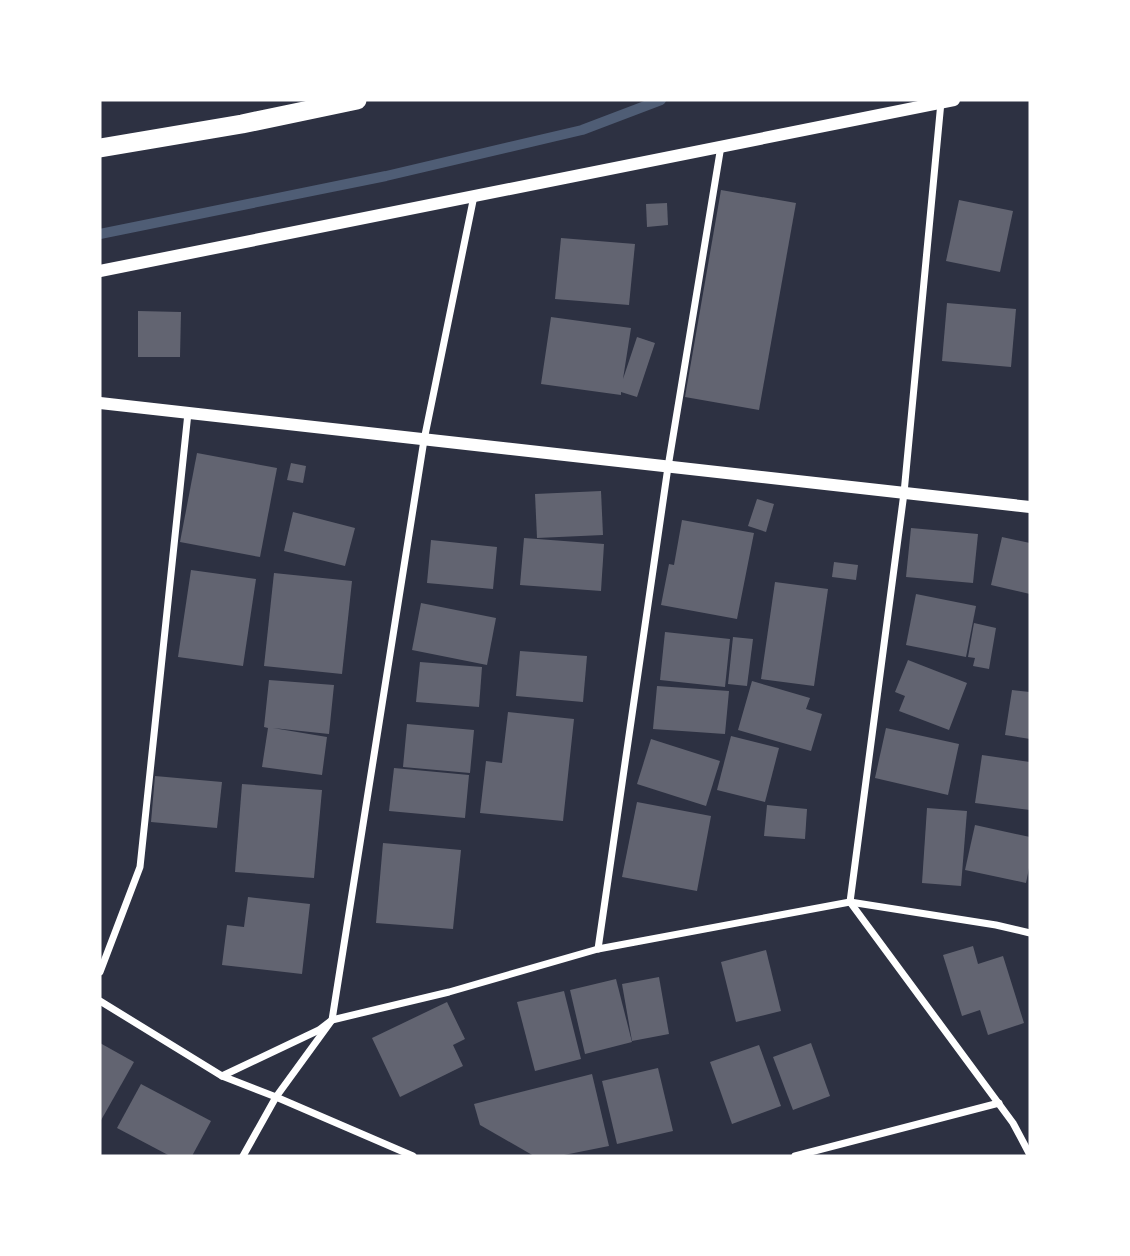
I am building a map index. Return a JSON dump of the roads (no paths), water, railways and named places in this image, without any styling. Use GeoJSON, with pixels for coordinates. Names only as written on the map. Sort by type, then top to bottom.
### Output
{"type":"FeatureCollection","features":[{"type":"Feature","properties":{"kind":"highway"},"geometry":{"type":"LineString","coordinates":[[100,148],[242,124],[357,100]]}},
{"type":"Feature","properties":{"kind":"street"},"geometry":{"type":"LineString","coordinates":[[100,271],[948,101],[904,493],[850,902],[999,1103],[1030,1155]]}},
{"type":"Feature","properties":{"kind":"street"},"geometry":{"type":"LineString","coordinates":[[598,949],[668,467],[721,146]]}},
{"type":"Feature","properties":{"kind":"street"},"geometry":{"type":"LineString","coordinates":[[243,1156],[276,1097],[332,1020],[424,440],[474,196]]}},
{"type":"Feature","properties":{"kind":"street"},"geometry":{"type":"LineString","coordinates":[[100,403],[1030,507]]}},
{"type":"Feature","properties":{"kind":"street"},"geometry":{"type":"LineString","coordinates":[[100,972],[140,867],[188,413]]}},
{"type":"Feature","properties":{"kind":"street"},"geometry":{"type":"LineString","coordinates":[[222,1076],[319,1030],[332,1020],[449,992],[598,949],[850,902],[996,925],[1030,933]]}},
{"type":"Feature","properties":{"kind":"street"},"geometry":{"type":"LineString","coordinates":[[100,1001],[222,1076],[413,1156]]}},
{"type":"Feature","properties":{"kind":"street"},"geometry":{"type":"LineString","coordinates":[[795,1156],[999,1103]]}},
{"type":"Feature","properties":{"kind":"waterway"},"geometry":{"type":"LineString","coordinates":[[100,234],[386,176],[582,130],[661,100]]}}]}
